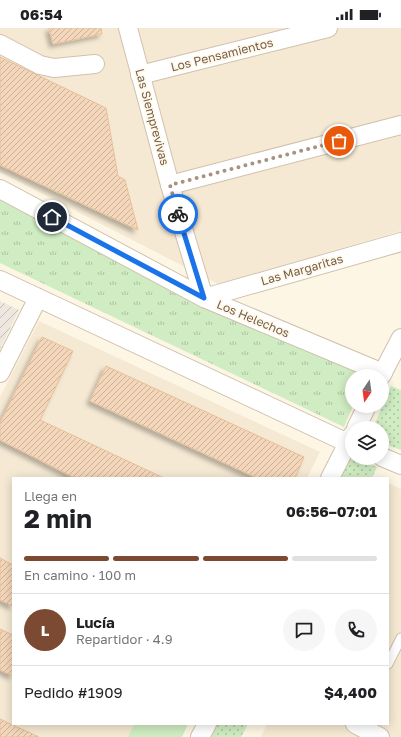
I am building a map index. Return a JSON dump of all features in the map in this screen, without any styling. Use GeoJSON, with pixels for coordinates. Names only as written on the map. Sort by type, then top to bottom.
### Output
{"type":"FeatureCollection","features":[{"type":"Feature","properties":{"kind":"street","name":"Las Siemprevivas"},"geometry":{"type":"LineString","coordinates":[[128,28],[170,185],[204,298]]}},
{"type":"Feature","properties":{"kind":"street","name":"Los Pensamientos"},"geometry":{"type":"LineString","coordinates":[[140,75],[328,28]]}},
{"type":"Feature","properties":{"kind":"street"},"geometry":{"type":"LineString","coordinates":[[0,44],[40,65],[54,68],[95,64]]}},
{"type":"Feature","properties":{"kind":"street"},"geometry":{"type":"LineString","coordinates":[[170,185],[401,125]]}},
{"type":"Feature","properties":{"kind":"street","name":"Los Helechos"},"geometry":{"type":"LineString","coordinates":[[0,189],[204,298],[370,369]]}},
{"type":"Feature","properties":{"kind":"street","name":"Las Margaritas"},"geometry":{"type":"LineString","coordinates":[[204,298],[401,242]]}},
{"type":"Feature","properties":{"kind":"street"},"geometry":{"type":"LineString","coordinates":[[0,280],[345,435]]}},
{"type":"Feature","properties":{"kind":"street"},"geometry":{"type":"LineString","coordinates":[[0,373],[38,298]]}},
{"type":"Feature","properties":{"kind":"street"},"geometry":{"type":"LineString","coordinates":[[385,369],[401,338]]}},
{"type":"Feature","properties":{"kind":"street"},"geometry":{"type":"LineString","coordinates":[[331,477],[345,451]]}},
{"type":"Feature","properties":{"kind":"street"},"geometry":{"type":"LineString","coordinates":[[389,460],[401,465]]}},
{"type":"Feature","properties":{"kind":"street"},"geometry":{"type":"LineString","coordinates":[[200,737],[206,725]]}},
{"type":"Feature","properties":{"kind":"street"},"geometry":{"type":"LineString","coordinates":[[359,725],[380,737]]}},
{"type":"Feature","properties":{"kind":"lane"},"geometry":{"type":"LineString","coordinates":[[389,662],[401,638]]}},
{"type":"Feature","properties":{"kind":"shaded area"},"geometry":{"type":"Polygon","coordinates":[[[0,28],[401,28],[401,231],[218,284],[0,172],[0,28]]]}},
{"type":"Feature","properties":{"kind":"shaded area"},"geometry":{"type":"Polygon","coordinates":[[[0,301],[19,310],[0,349],[0,301]]]}},
{"type":"Feature","properties":{"kind":"shaded area"},"geometry":{"type":"Polygon","coordinates":[[[39,321],[320,452],[308,477],[12,477],[12,725],[183,725],[177,737],[0,737],[0,397],[39,321]]]}},
{"type":"Feature","properties":{"kind":"shaded area"},"geometry":{"type":"Polygon","coordinates":[[[389,483],[401,489],[401,737],[261,737],[267,725],[389,725],[389,483]]]}},
{"type":"Feature","properties":{"kind":"green space"},"geometry":{"type":"Polygon","coordinates":[[[0,197],[353,369],[345,369],[345,413],[350,413],[347,421],[345,421],[344,427],[0,263],[0,197]]]}},
{"type":"Feature","properties":{"kind":"green space"},"geometry":{"type":"Polygon","coordinates":[[[391,386],[401,390],[401,450],[389,446],[389,421],[376,421],[379,413],[389,413],[389,391],[391,386]]]}},
{"type":"Feature","properties":{"kind":"green space"},"geometry":{"type":"Polygon","coordinates":[[[346,465],[371,465],[377,467],[372,477],[340,477],[346,465]]]}},
{"type":"Feature","properties":{"kind":"green space"},"geometry":{"type":"Polygon","coordinates":[[[134,725],[188,725],[182,737],[128,737],[134,725]]]}},
{"type":"Feature","properties":{"kind":"green space"},"geometry":{"type":"Polygon","coordinates":[[[216,725],[247,725],[241,737],[210,737],[216,725]]]}},
{"type":"Feature","properties":{"kind":"building"},"geometry":{"type":"Polygon","coordinates":[[[49,28],[101,28],[102,34],[53,44],[49,28]]]}},
{"type":"Feature","properties":{"kind":"building"},"geometry":{"type":"Polygon","coordinates":[[[0,57],[106,108],[118,176],[125,180],[138,230],[0,165],[0,57]]]}},
{"type":"Feature","properties":{"kind":"building"},"geometry":{"type":"Polygon","coordinates":[[[42,337],[73,351],[40,420],[162,477],[73,477],[0,440],[0,423],[42,337]]]}},
{"type":"Feature","properties":{"kind":"building"},"geometry":{"type":"Polygon","coordinates":[[[106,366],[304,457],[295,477],[255,477],[90,401],[106,366]]]}},
{"type":"Feature","properties":{"kind":"building"},"geometry":{"type":"Polygon","coordinates":[[[0,558],[12,564],[12,606],[0,600],[0,558]]]}},
{"type":"Feature","properties":{"kind":"building"},"geometry":{"type":"Polygon","coordinates":[[[0,629],[12,635],[12,676],[0,670],[0,629]]]}},
{"type":"Feature","properties":{"kind":"building"},"geometry":{"type":"Polygon","coordinates":[[[0,719],[39,737],[0,737],[0,719]]]}},
{"type":"Feature","properties":{"kind":"way so far"},"geometry":{"type":"LineString","coordinates":[[178,214],[170,185],[339,141]]}},
{"type":"Feature","properties":{"kind":"route"},"geometry":{"type":"LineString","coordinates":[[52,217],[204,298],[178,214]]}}]}
